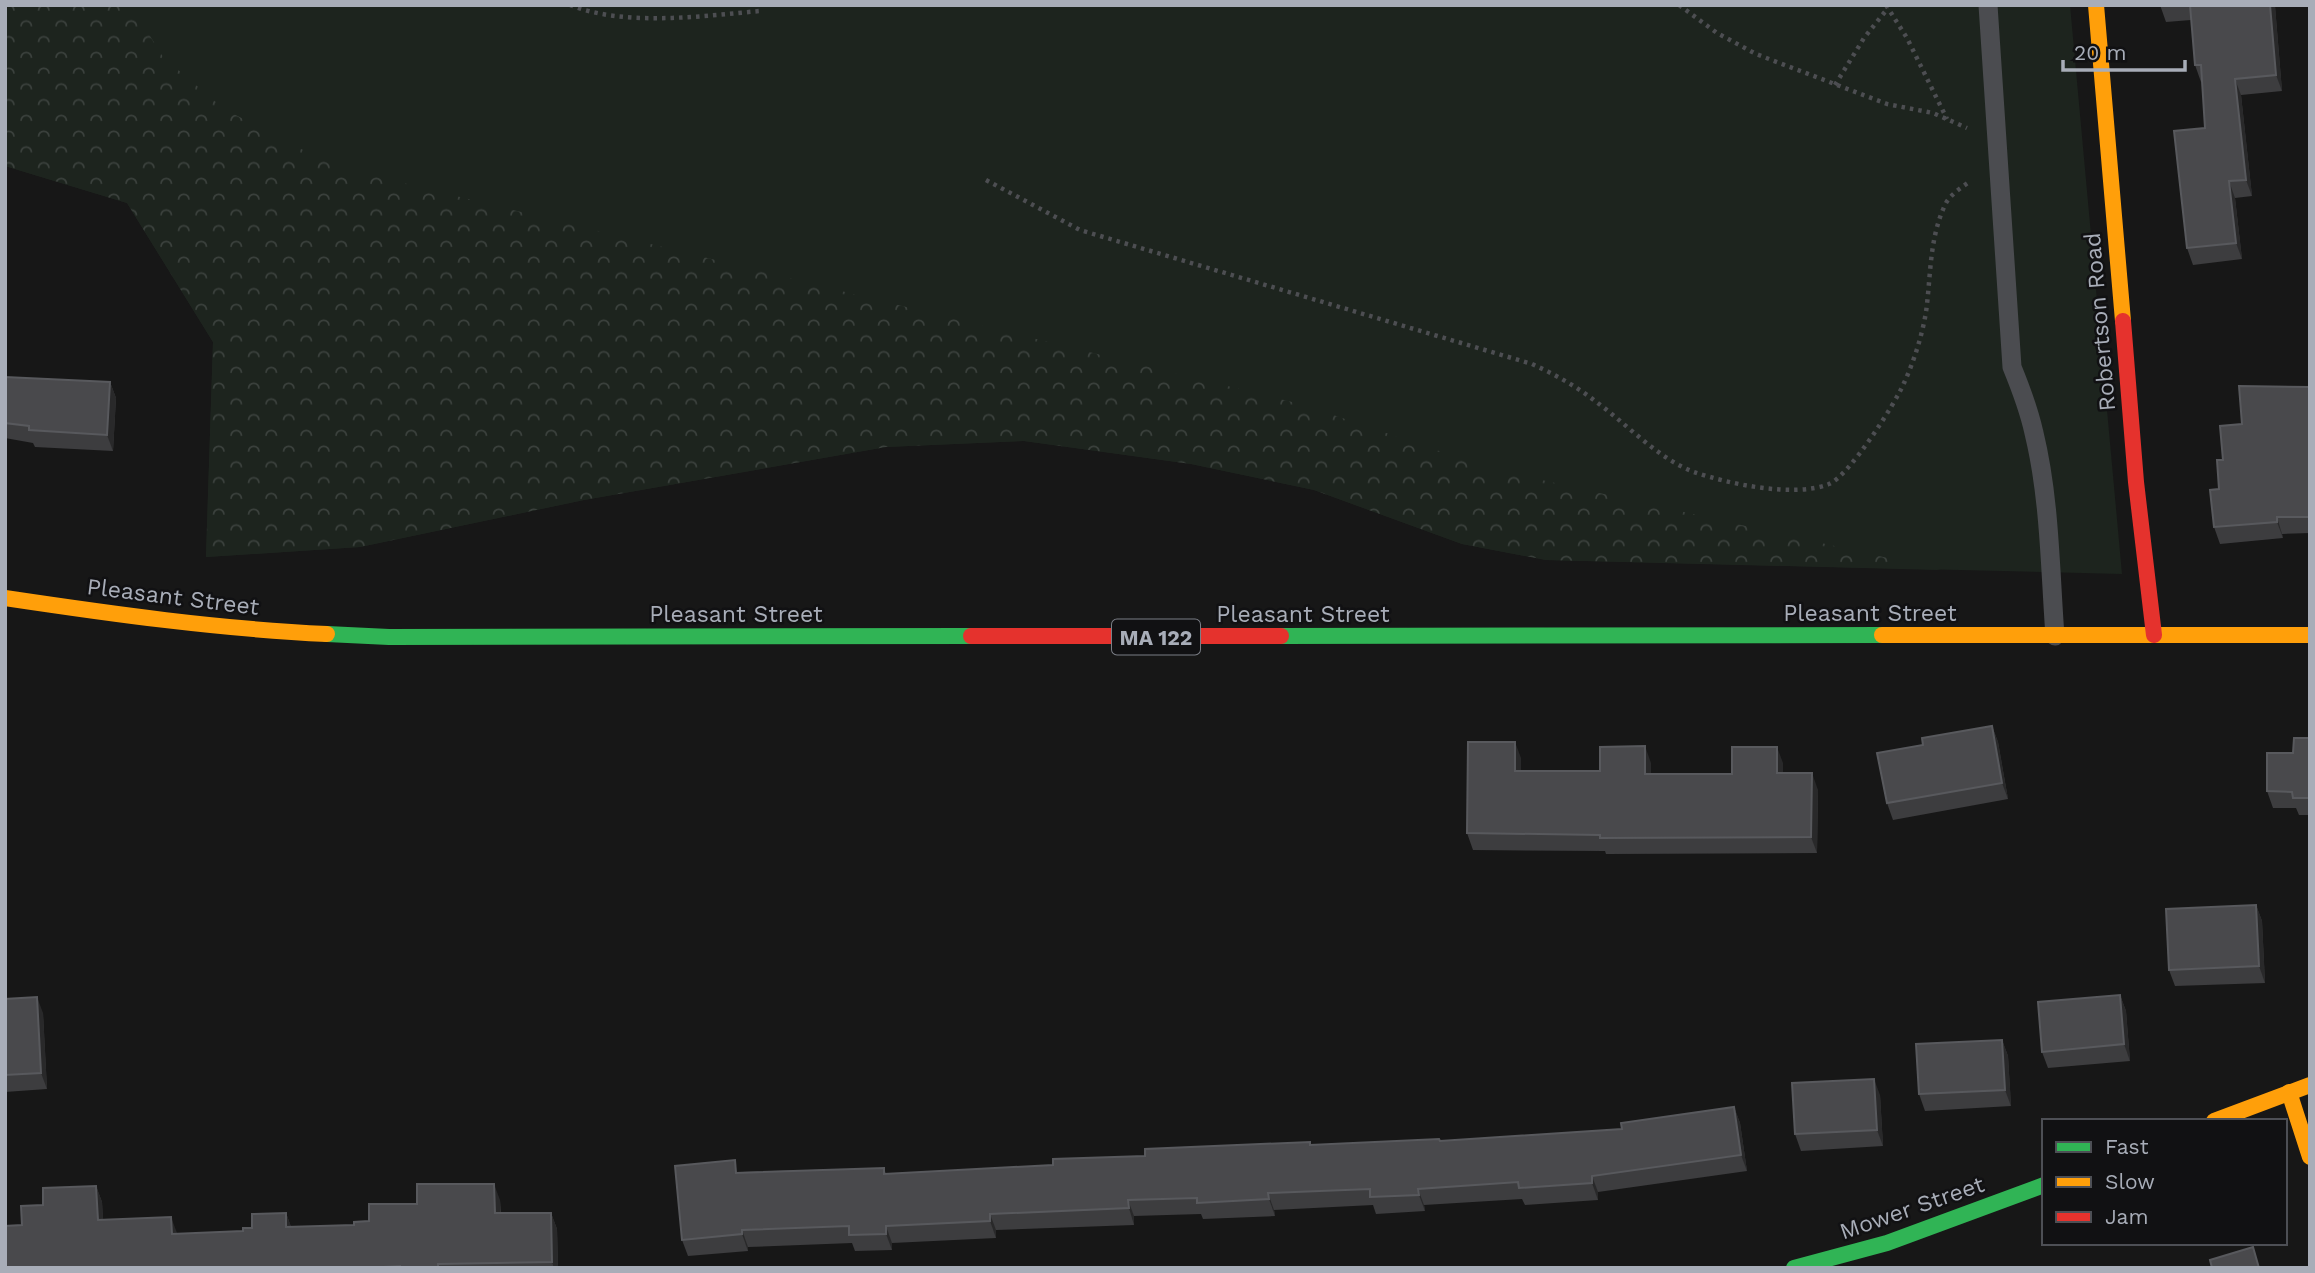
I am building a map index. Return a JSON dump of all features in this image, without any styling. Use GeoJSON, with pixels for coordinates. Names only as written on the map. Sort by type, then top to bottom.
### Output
{"type":"FeatureCollection","features":[{"type":"Feature","properties":{"kind":"main road","name":"Robertson Road"},"geometry":{"type":"LineString","coordinates":[[2095,5],[2136,482],[2154,635]]}},
{"type":"Feature","properties":{"kind":"main road","name":"Pleasant Street"},"geometry":{"type":"LineString","coordinates":[[5,598],[110,614],[258,631],[389,637],[2310,635]]}},
{"type":"Feature","properties":{"kind":"main road"},"geometry":{"type":"LineString","coordinates":[[2219,1119],[2310,1085]]}},
{"type":"Feature","properties":{"kind":"main road"},"geometry":{"type":"LineString","coordinates":[[2289,1092],[2310,1157]]}},
{"type":"Feature","properties":{"kind":"main road","name":"Mower Street"},"geometry":{"type":"LineString","coordinates":[[1794,1268],[1887,1243],[2042,1186]]}},
{"type":"Feature","properties":{"kind":"lane"},"geometry":{"type":"LineString","coordinates":[[1988,5],[2012,367],[2035,435],[2044,491],[2055,636]]}},
{"type":"Feature","properties":{"kind":"path"},"geometry":{"type":"LineString","coordinates":[[570,5],[610,16],[631,17],[691,17],[760,11]]}},
{"type":"Feature","properties":{"kind":"path"},"geometry":{"type":"LineString","coordinates":[[986,180],[1080,230],[1532,364],[1552,373],[1594,400],[1662,453],[1691,471],[1721,480],[1790,490],[1814,489],[1832,483],[1853,463],[1895,400],[1908,373],[1920,337],[1926,312],[1930,264],[1947,202],[1957,191],[1998,160],[1984,139],[1948,120],[1933,113],[1887,104],[1756,54],[1717,33],[1679,5]]}},
{"type":"Feature","properties":{"kind":"path"},"geometry":{"type":"LineString","coordinates":[[1835,85],[1887,7],[1908,38],[1948,120]]}},
{"type":"Feature","properties":{"kind":"green space"},"geometry":{"type":"Polygon","coordinates":[[[5,5],[2070,5],[2122,574],[1546,560],[1462,544],[1314,490],[1191,464],[1024,441],[886,447],[584,500],[360,547],[206,557],[213,342],[127,203],[5,166],[5,5]]]}},
{"type":"Feature","properties":{"kind":"green space"},"geometry":{"type":"Polygon","coordinates":[[[5,5],[131,5],[163,57],[224,109],[334,166],[1304,405],[1489,468],[1941,570],[1546,560],[1462,544],[1314,490],[1191,464],[1024,441],[886,447],[584,500],[360,547],[206,557],[213,342],[127,203],[5,166],[5,5]]]}},
{"type":"Feature","properties":{"kind":"building"},"geometry":{"type":"Polygon","coordinates":[[[2190,5],[2270,5],[2276,75],[2235,79],[2246,180],[2229,181],[2236,243],[2187,248],[2174,131],[2205,128],[2201,65],[2195,65],[2190,5]]]}},
{"type":"Feature","properties":{"kind":"building"},"geometry":{"type":"Polygon","coordinates":[[[5,377],[110,382],[107,435],[29,430],[29,426],[5,423],[5,377]]]}},
{"type":"Feature","properties":{"kind":"building"},"geometry":{"type":"Polygon","coordinates":[[[2239,386],[2310,387],[2310,517],[2277,517],[2277,522],[2214,527],[2210,490],[2219,489],[2217,460],[2223,460],[2220,426],[2242,424],[2239,386]]]}},
{"type":"Feature","properties":{"kind":"building"},"geometry":{"type":"Polygon","coordinates":[[[1992,726],[2002,783],[1887,803],[1877,753],[1923,745],[1922,738],[1992,726]]]}},
{"type":"Feature","properties":{"kind":"building"},"geometry":{"type":"Polygon","coordinates":[[[2294,738],[2310,738],[2310,798],[2293,798],[2292,792],[2267,791],[2267,753],[2293,753],[2294,738]]]}},
{"type":"Feature","properties":{"kind":"building"},"geometry":{"type":"Polygon","coordinates":[[[1468,742],[1515,742],[1515,771],[1600,771],[1600,747],[1645,746],[1645,774],[1732,774],[1732,747],[1777,747],[1777,773],[1812,773],[1811,837],[1600,838],[1600,835],[1467,833],[1468,742]]]}},
{"type":"Feature","properties":{"kind":"building"},"geometry":{"type":"Polygon","coordinates":[[[2256,905],[2259,966],[2169,970],[2166,909],[2256,905]]]}},
{"type":"Feature","properties":{"kind":"building"},"geometry":{"type":"Polygon","coordinates":[[[2120,995],[2124,1044],[2042,1052],[2038,1002],[2120,995]]]}},
{"type":"Feature","properties":{"kind":"building"},"geometry":{"type":"Polygon","coordinates":[[[37,997],[41,1073],[5,1075],[5,999],[37,997]]]}},
{"type":"Feature","properties":{"kind":"building"},"geometry":{"type":"Polygon","coordinates":[[[2002,1040],[2005,1090],[1919,1094],[1916,1044],[2002,1040]]]}},
{"type":"Feature","properties":{"kind":"building"},"geometry":{"type":"Polygon","coordinates":[[[1874,1079],[1877,1130],[1795,1134],[1792,1083],[1874,1079]]]}},
{"type":"Feature","properties":{"kind":"building"},"geometry":{"type":"Polygon","coordinates":[[[1734,1107],[1741,1155],[1592,1176],[1592,1183],[1519,1188],[1518,1182],[1418,1189],[1419,1195],[1370,1197],[1370,1189],[1268,1193],[1269,1199],[1197,1203],[1197,1198],[1128,1200],[1129,1208],[990,1214],[990,1221],[886,1226],[886,1234],[849,1235],[849,1226],[742,1230],[742,1234],[682,1240],[675,1166],[735,1160],[736,1173],[884,1168],[884,1174],[1053,1165],[1053,1159],[1145,1156],[1145,1149],[1310,1142],[1310,1145],[1440,1141],[1622,1129],[1621,1123],[1734,1107]]]}},
{"type":"Feature","properties":{"kind":"building"},"geometry":{"type":"Polygon","coordinates":[[[417,1184],[494,1184],[495,1213],[551,1213],[552,1262],[438,1264],[438,1268],[5,1268],[5,1226],[22,1225],[21,1206],[43,1205],[43,1188],[96,1186],[98,1220],[171,1217],[172,1234],[243,1231],[243,1228],[252,1228],[252,1214],[286,1213],[286,1227],[354,1225],[354,1222],[369,1221],[369,1204],[417,1204],[417,1184]]]}},
{"type":"Feature","properties":{"kind":"building"},"geometry":{"type":"Polygon","coordinates":[[[2253,1247],[2259,1268],[2212,1268],[2210,1260],[2253,1247]]]}},
{"type":"Feature","properties":{"kind":"traffic: fast"},"geometry":{"type":"LineString","coordinates":[[327,634],[389,637],[971,636]]}},
{"type":"Feature","properties":{"kind":"traffic: fast"},"geometry":{"type":"LineString","coordinates":[[1281,636],[1882,635]]}},
{"type":"Feature","properties":{"kind":"traffic: fast"},"geometry":{"type":"LineString","coordinates":[[1794,1268],[1887,1243],[2042,1186]]}},
{"type":"Feature","properties":{"kind":"traffic: slow"},"geometry":{"type":"LineString","coordinates":[[2096,5],[2123,321]]}},
{"type":"Feature","properties":{"kind":"traffic: slow"},"geometry":{"type":"LineString","coordinates":[[5,598],[206,625],[327,634]]}},
{"type":"Feature","properties":{"kind":"traffic: slow"},"geometry":{"type":"LineString","coordinates":[[1882,635],[2310,635]]}},
{"type":"Feature","properties":{"kind":"traffic: slow"},"geometry":{"type":"LineString","coordinates":[[2219,1119],[2310,1085]]}},
{"type":"Feature","properties":{"kind":"traffic: slow"},"geometry":{"type":"LineString","coordinates":[[2289,1092],[2310,1157]]}},
{"type":"Feature","properties":{"kind":"traffic: jam"},"geometry":{"type":"LineString","coordinates":[[2123,321],[2136,482],[2154,635]]}},
{"type":"Feature","properties":{"kind":"traffic: jam"},"geometry":{"type":"LineString","coordinates":[[971,636],[1281,636]]}}]}
